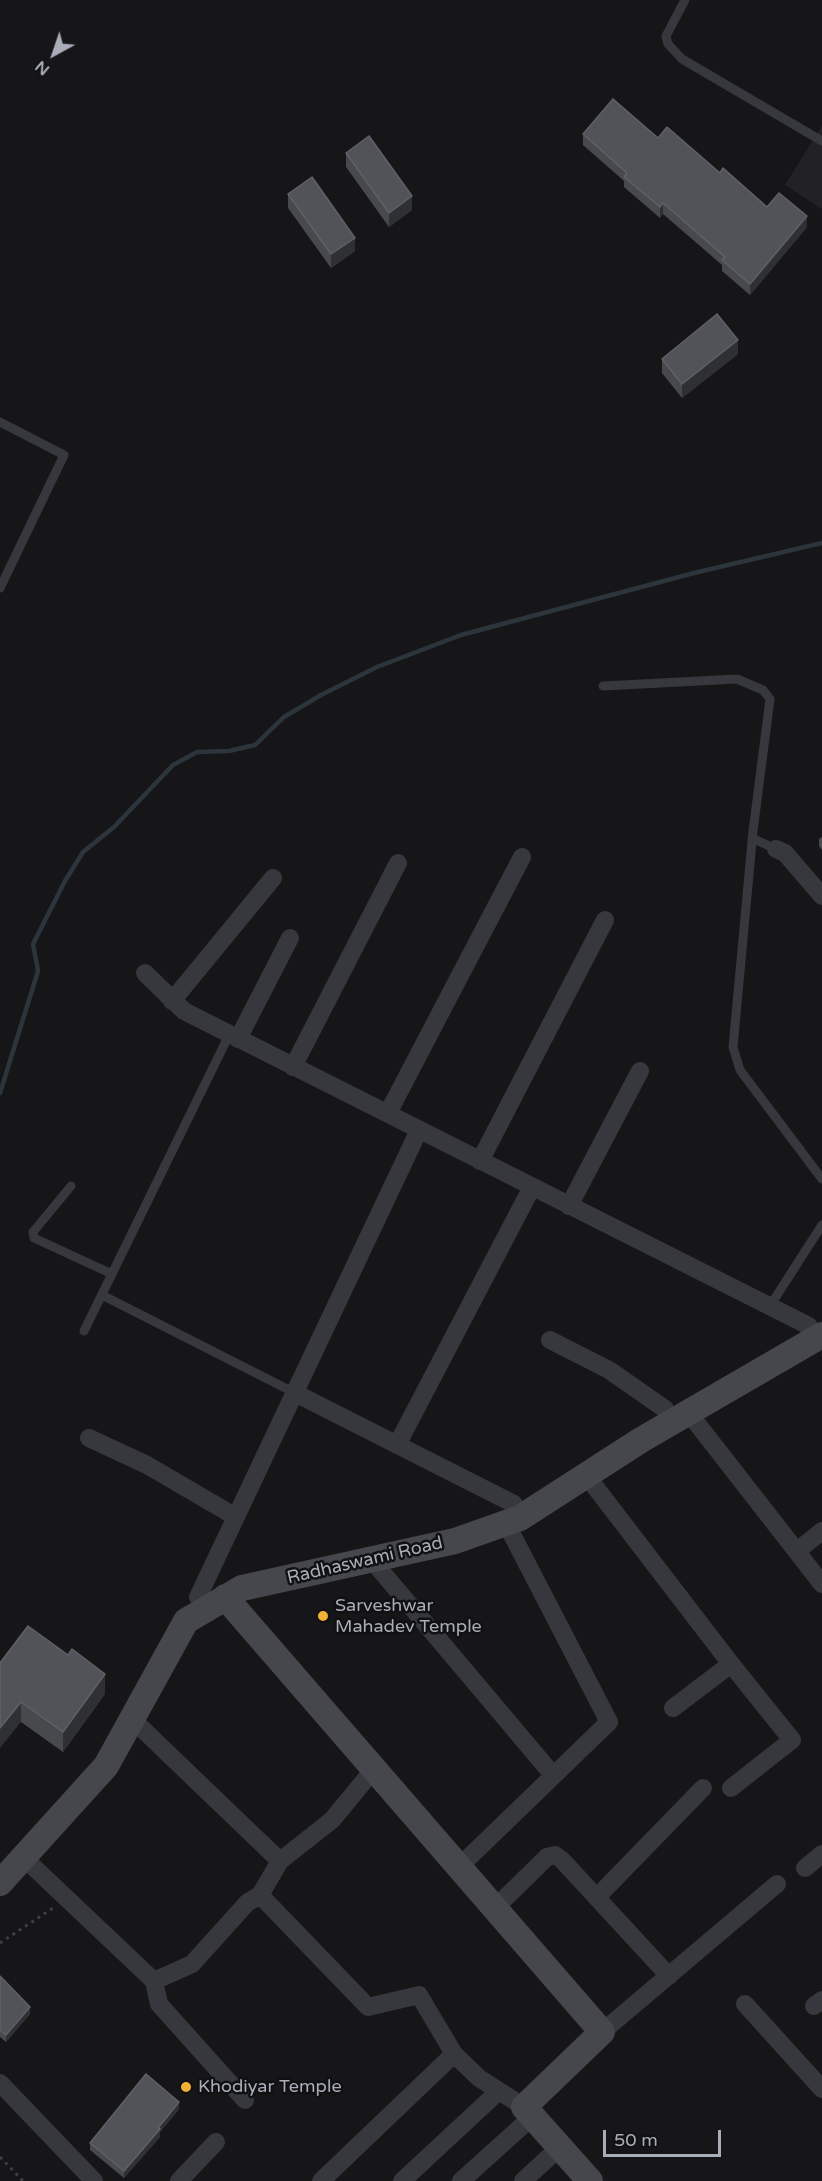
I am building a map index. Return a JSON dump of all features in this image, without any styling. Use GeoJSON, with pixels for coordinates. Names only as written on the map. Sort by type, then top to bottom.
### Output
{"type":"FeatureCollection","features":[{"type":"Feature","properties":{"kind":"street"},"geometry":{"type":"LineString","coordinates":[[776,849],[785,853],[822,896]]}},
{"type":"Feature","properties":{"kind":"street"},"geometry":{"type":"LineString","coordinates":[[388,1113],[522,857]]}},
{"type":"Feature","properties":{"kind":"street"},"geometry":{"type":"LineString","coordinates":[[293,1067],[398,863]]}},
{"type":"Feature","properties":{"kind":"street"},"geometry":{"type":"LineString","coordinates":[[172,1001],[273,878]]}},
{"type":"Feature","properties":{"kind":"street"},"geometry":{"type":"LineString","coordinates":[[480,1161],[605,920]]}},
{"type":"Feature","properties":{"kind":"street"},"geometry":{"type":"LineString","coordinates":[[234,1037],[290,938]]}},
{"type":"Feature","properties":{"kind":"street"},"geometry":{"type":"LineString","coordinates":[[146,973],[184,1011],[770,1306],[818,1326]]}},
{"type":"Feature","properties":{"kind":"street"},"geometry":{"type":"LineString","coordinates":[[569,1206],[640,1071]]}},
{"type":"Feature","properties":{"kind":"street"},"geometry":{"type":"LineString","coordinates":[[198,1597],[419,1130]]}},
{"type":"Feature","properties":{"kind":"street"},"geometry":{"type":"LineString","coordinates":[[397,1445],[532,1187]]}},
{"type":"Feature","properties":{"kind":"street","name":"Radhaswami Road"},"geometry":{"type":"LineString","coordinates":[[11,1858],[106,1766],[186,1621],[242,1588],[455,1540],[510,1513],[818,1326]]}},
{"type":"Feature","properties":{"kind":"street"},"geometry":{"type":"LineString","coordinates":[[550,1340],[609,1370],[677,1410],[822,1584]]}},
{"type":"Feature","properties":{"kind":"street"},"geometry":{"type":"LineString","coordinates":[[295,1393],[397,1445],[510,1513],[609,1722],[459,1867]]}},
{"type":"Feature","properties":{"kind":"street","name":"Radhaswami Road"},"geometry":{"type":"LineString","coordinates":[[0,1883],[11,1858],[94,1757],[175,1610],[237,1574],[510,1513],[520,1518],[677,1410]]}},
{"type":"Feature","properties":{"kind":"street"},"geometry":{"type":"LineString","coordinates":[[89,1438],[147,1465],[236,1517]]}},
{"type":"Feature","properties":{"kind":"street"},"geometry":{"type":"LineString","coordinates":[[585,1475],[792,1740],[731,1788]]}},
{"type":"Feature","properties":{"kind":"street"},"geometry":{"type":"LineString","coordinates":[[796,1551],[822,1531]]}},
{"type":"Feature","properties":{"kind":"street"},"geometry":{"type":"LineString","coordinates":[[371,1559],[553,1775]]}},
{"type":"Feature","properties":{"kind":"street"},"geometry":{"type":"LineString","coordinates":[[225,1598],[602,2032]]}},
{"type":"Feature","properties":{"kind":"street"},"geometry":{"type":"LineString","coordinates":[[674,1708],[731,1664]]}},
{"type":"Feature","properties":{"kind":"street"},"geometry":{"type":"LineString","coordinates":[[132,1719],[280,1861]]}},
{"type":"Feature","properties":{"kind":"street"},"geometry":{"type":"LineString","coordinates":[[154,1981],[192,1964],[247,1903],[260,1895],[280,1861],[332,1820],[374,1769]]}},
{"type":"Feature","properties":{"kind":"street"},"geometry":{"type":"LineString","coordinates":[[597,1897],[703,1788]]}},
{"type":"Feature","properties":{"kind":"street"},"geometry":{"type":"LineString","coordinates":[[805,1868],[822,1854]]}},
{"type":"Feature","properties":{"kind":"street"},"geometry":{"type":"LineString","coordinates":[[495,1908],[547,1857],[555,1855],[669,1976]]}},
{"type":"Feature","properties":{"kind":"street"},"geometry":{"type":"LineString","coordinates":[[11,1858],[67,1899],[154,1981],[159,2004],[245,2100]]}},
{"type":"Feature","properties":{"kind":"street"},"geometry":{"type":"LineString","coordinates":[[461,2181],[602,2032],[777,1884]]}},
{"type":"Feature","properties":{"kind":"street"},"geometry":{"type":"LineString","coordinates":[[260,1895],[368,2007],[419,1995],[454,2054],[479,2078],[529,2111],[590,2181]]}},
{"type":"Feature","properties":{"kind":"street"},"geometry":{"type":"LineString","coordinates":[[745,2004],[822,2089]]}},
{"type":"Feature","properties":{"kind":"street"},"geometry":{"type":"LineString","coordinates":[[321,2181],[454,2054]]}},
{"type":"Feature","properties":{"kind":"street"},"geometry":{"type":"LineString","coordinates":[[0,2083],[94,2181]]}},
{"type":"Feature","properties":{"kind":"street"},"geometry":{"type":"LineString","coordinates":[[402,2181],[499,2091]]}},
{"type":"Feature","properties":{"kind":"street"},"geometry":{"type":"LineString","coordinates":[[180,2181],[216,2142]]}},
{"type":"Feature","properties":{"kind":"street"},"geometry":{"type":"LineString","coordinates":[[523,2181],[560,2148]]}},
{"type":"Feature","properties":{"kind":"lane"},"geometry":{"type":"LineString","coordinates":[[685,0],[666,36],[668,44],[675,52],[682,59],[822,141]]}},
{"type":"Feature","properties":{"kind":"lane"},"geometry":{"type":"LineString","coordinates":[[0,422],[64,455],[0,588]]}},
{"type":"Feature","properties":{"kind":"lane"},"geometry":{"type":"LineString","coordinates":[[603,686],[737,679],[762,690],[770,699],[752,838],[733,1047],[740,1070],[822,1179]]}},
{"type":"Feature","properties":{"kind":"lane"},"geometry":{"type":"LineString","coordinates":[[752,838],[776,849]]}},
{"type":"Feature","properties":{"kind":"lane"},"geometry":{"type":"LineString","coordinates":[[84,1331],[234,1037]]}},
{"type":"Feature","properties":{"kind":"lane"},"geometry":{"type":"LineString","coordinates":[[71,1186],[33,1232],[34,1238],[112,1274]]}},
{"type":"Feature","properties":{"kind":"lane"},"geometry":{"type":"LineString","coordinates":[[770,1306],[822,1225]]}},
{"type":"Feature","properties":{"kind":"lane"},"geometry":{"type":"LineString","coordinates":[[102,1295],[295,1393]]}},
{"type":"Feature","properties":{"kind":"path"},"geometry":{"type":"LineString","coordinates":[[0,1943],[67,1899]]}},
{"type":"Feature","properties":{"kind":"path"},"geometry":{"type":"LineString","coordinates":[[0,2157],[23,2181]]}},
{"type":"Feature","properties":{"kind":"shaded area"},"geometry":{"type":"Polygon","coordinates":[[[822,126],[822,209],[785,185],[822,126]]]}},
{"type":"Feature","properties":{"kind":"building"},"geometry":{"type":"Polygon","coordinates":[[[613,99],[658,138],[667,127],[720,173],[723,168],[767,207],[779,193],[807,216],[750,284],[722,260],[725,257],[663,203],[660,207],[624,177],[627,173],[583,134],[613,99]]]}},
{"type":"Feature","properties":{"kind":"building"},"geometry":{"type":"Polygon","coordinates":[[[369,136],[412,196],[389,213],[346,153],[369,136]]]}},
{"type":"Feature","properties":{"kind":"building"},"geometry":{"type":"Polygon","coordinates":[[[312,177],[355,238],[331,254],[288,194],[312,177]]]}},
{"type":"Feature","properties":{"kind":"building"},"geometry":{"type":"Polygon","coordinates":[[[717,314],[738,340],[682,384],[662,359],[717,314]]]}},
{"type":"Feature","properties":{"kind":"building"},"geometry":{"type":"Polygon","coordinates":[[[28,1626],[68,1655],[72,1649],[105,1674],[63,1732],[21,1702],[0,1728],[0,1663],[28,1626]]]}},
{"type":"Feature","properties":{"kind":"building"},"geometry":{"type":"Polygon","coordinates":[[[0,1976],[30,2007],[6,2035],[0,2030],[0,1976]]]}},
{"type":"Feature","properties":{"kind":"building"},"geometry":{"type":"Polygon","coordinates":[[[146,2074],[179,2102],[158,2128],[160,2129],[124,2171],[90,2143],[146,2074]]]}},
{"type":"Feature","properties":{"kind":"waterway"},"geometry":{"type":"LineString","coordinates":[[0,1093],[38,971],[33,944],[65,881],[83,852],[114,827],[173,765],[197,752],[229,751],[255,745],[284,717],[321,695],[377,667],[461,635],[694,573],[822,543]]}},
{"type":"Feature","properties":{"kind":"place","name":"Sarveshwar Mahadev Temple"},"geometry":{"type":"Point","coordinates":[323,1616]}},
{"type":"Feature","properties":{"kind":"place","name":"Khodiyar Temple"},"geometry":{"type":"Point","coordinates":[186,2087]}}]}
